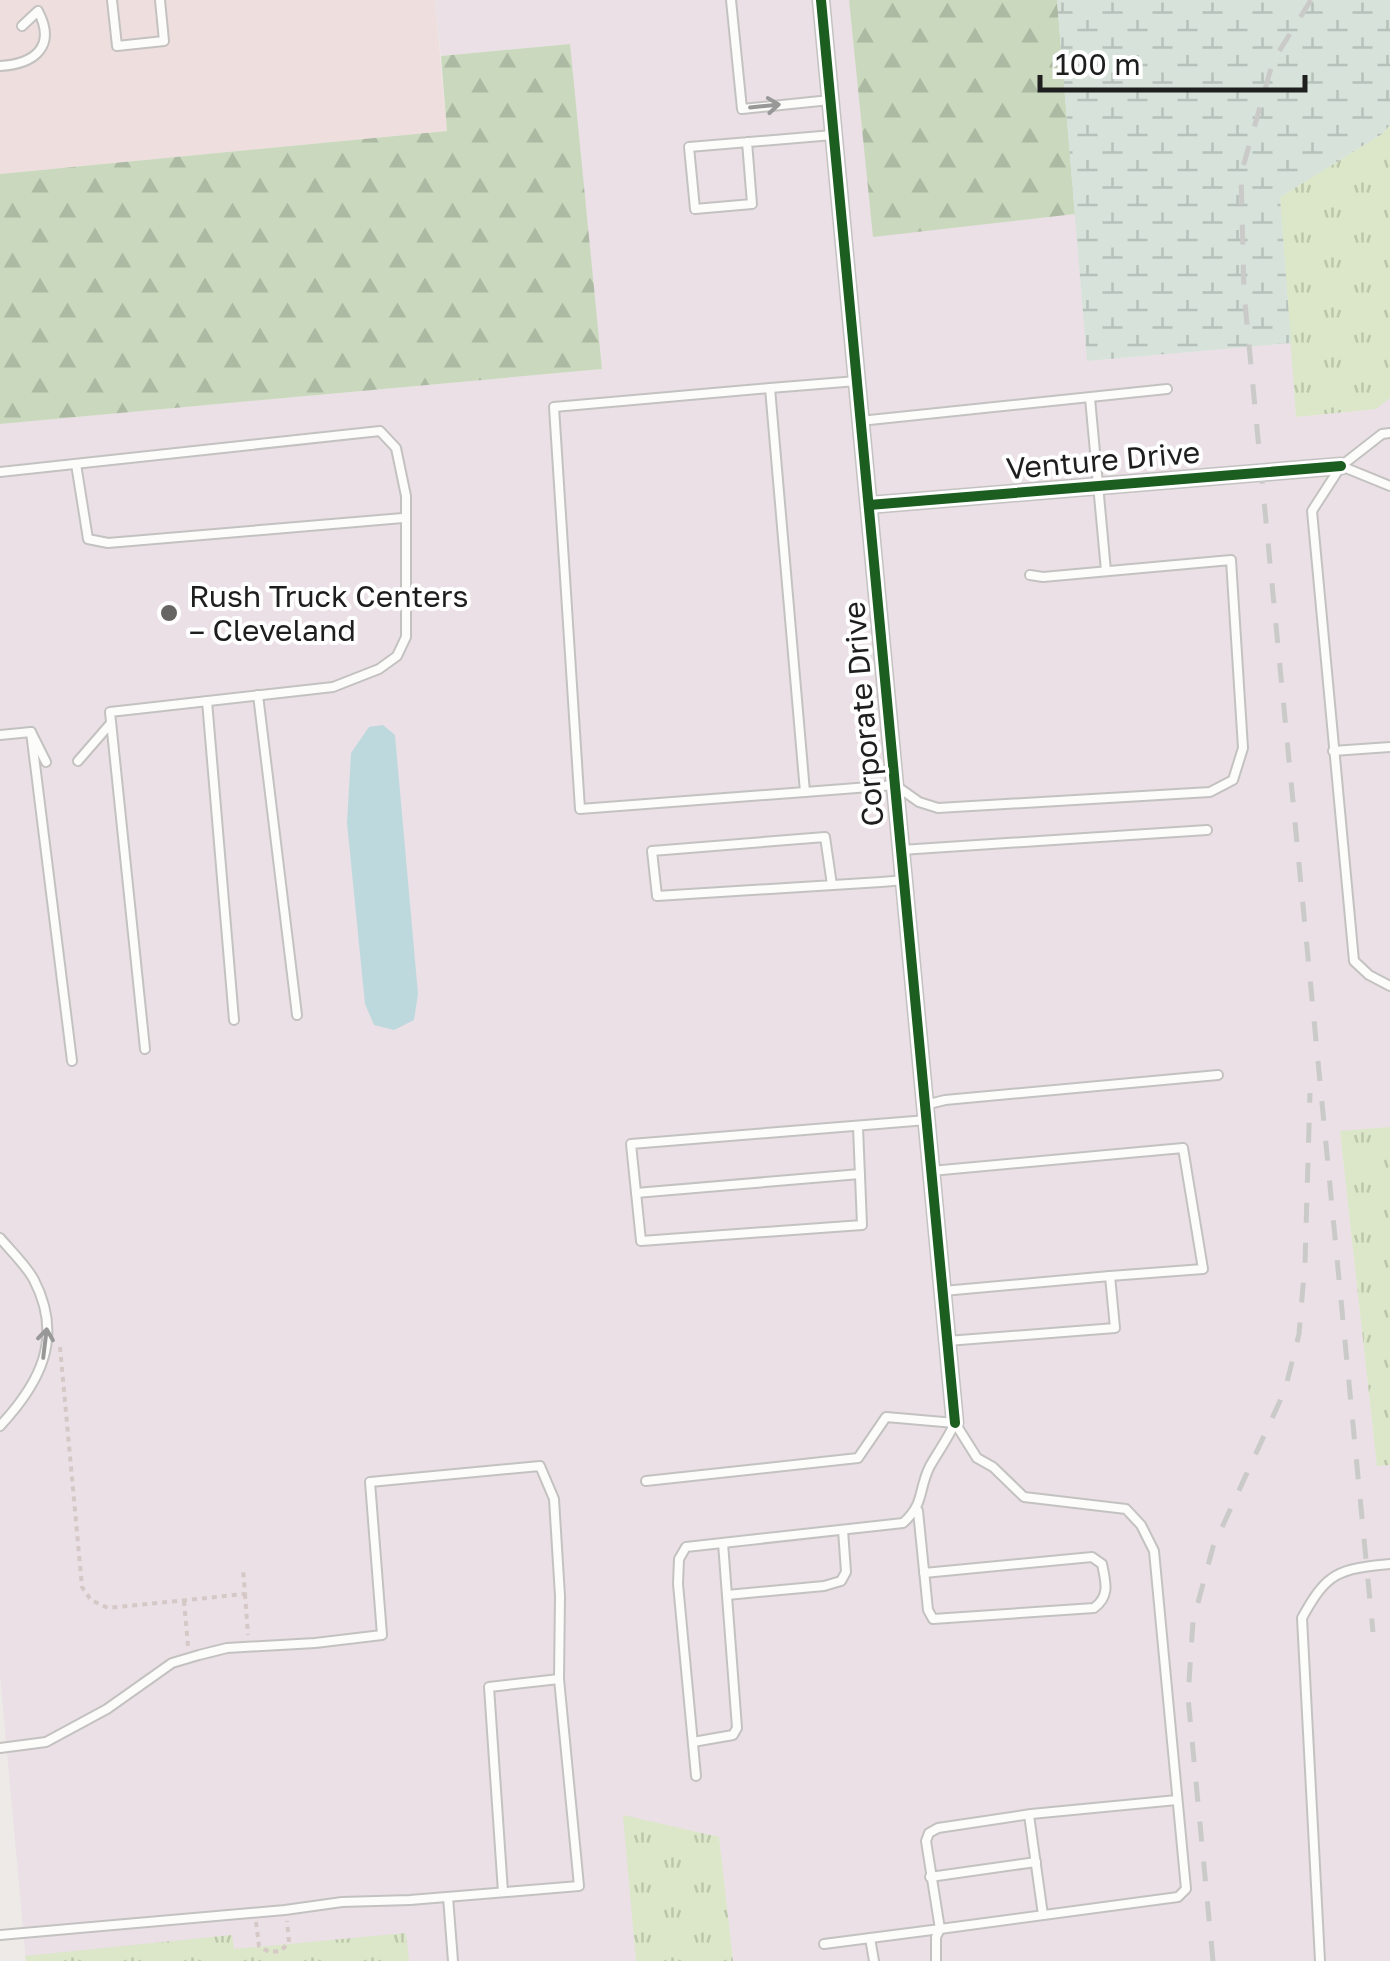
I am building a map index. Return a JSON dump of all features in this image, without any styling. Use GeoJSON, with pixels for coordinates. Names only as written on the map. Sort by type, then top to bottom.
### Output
{"type":"FeatureCollection","features":[{"type":"Feature","properties":{"kind":"street","name":"Corporate Drive"},"geometry":{"type":"LineString","coordinates":[[822,0],[955,1423]]}},
{"type":"Feature","properties":{"kind":"street","name":"Venture Drive"},"geometry":{"type":"LineString","coordinates":[[869,505],[1341,466]]}},
{"type":"Feature","properties":{"kind":"lane"},"geometry":{"type":"LineString","coordinates":[[112,0],[117,46],[164,41],[160,0]]}},
{"type":"Feature","properties":{"kind":"lane"},"geometry":{"type":"LineString","coordinates":[[731,0],[742,109],[830,100]]}},
{"type":"Feature","properties":{"kind":"lane"},"geometry":{"type":"LineString","coordinates":[[0,66],[27,62],[36,55],[44,38],[38,11],[22,26]]}},
{"type":"Feature","properties":{"kind":"lane"},"geometry":{"type":"LineString","coordinates":[[747,142],[752,204],[695,209],[689,147],[747,142],[833,135]]}},
{"type":"Feature","properties":{"kind":"lane"},"geometry":{"type":"LineString","coordinates":[[857,381],[554,407],[580,809],[895,785],[919,802],[938,808],[1210,792],[1233,780],[1243,748],[1231,560],[1030,575]]}},
{"type":"Feature","properties":{"kind":"lane"},"geometry":{"type":"LineString","coordinates":[[770,388],[805,792]]}},
{"type":"Feature","properties":{"kind":"lane"},"geometry":{"type":"LineString","coordinates":[[860,421],[1168,389]]}},
{"type":"Feature","properties":{"kind":"lane"},"geometry":{"type":"LineString","coordinates":[[1090,398],[1106,571]]}},
{"type":"Feature","properties":{"kind":"lane"},"geometry":{"type":"LineString","coordinates":[[0,472],[380,431],[396,448],[406,496],[406,636],[397,656],[379,669],[333,687],[110,712],[145,1048]]}},
{"type":"Feature","properties":{"kind":"lane"},"geometry":{"type":"LineString","coordinates":[[1390,432],[1341,466],[1312,511],[1354,961],[1390,986]]}},
{"type":"Feature","properties":{"kind":"lane"},"geometry":{"type":"LineString","coordinates":[[76,464],[88,539],[108,544],[403,518]]}},
{"type":"Feature","properties":{"kind":"lane"},"geometry":{"type":"LineString","coordinates":[[1341,466],[1390,486]]}},
{"type":"Feature","properties":{"kind":"lane"},"geometry":{"type":"LineString","coordinates":[[258,696],[297,1015]]}},
{"type":"Feature","properties":{"kind":"lane"},"geometry":{"type":"LineString","coordinates":[[207,701],[234,1020]]}},
{"type":"Feature","properties":{"kind":"lane"},"geometry":{"type":"LineString","coordinates":[[78,761],[111,723]]}},
{"type":"Feature","properties":{"kind":"lane"},"geometry":{"type":"LineString","coordinates":[[0,735],[31,732]]}},
{"type":"Feature","properties":{"kind":"lane"},"geometry":{"type":"LineString","coordinates":[[31,732],[46,762]]}},
{"type":"Feature","properties":{"kind":"lane"},"geometry":{"type":"LineString","coordinates":[[31,732],[72,1061]]}},
{"type":"Feature","properties":{"kind":"lane"},"geometry":{"type":"LineString","coordinates":[[1333,750],[1390,746]]}},
{"type":"Feature","properties":{"kind":"lane"},"geometry":{"type":"LineString","coordinates":[[902,850],[1207,830]]}},
{"type":"Feature","properties":{"kind":"lane"},"geometry":{"type":"LineString","coordinates":[[832,885],[825,837],[652,851],[657,896],[832,885],[904,880]]}},
{"type":"Feature","properties":{"kind":"lane"},"geometry":{"type":"LineString","coordinates":[[858,1127],[862,1225],[641,1242],[631,1144],[858,1127],[926,1112],[964,1098],[1218,1075]]}},
{"type":"Feature","properties":{"kind":"lane"},"geometry":{"type":"LineString","coordinates":[[931,1171],[1183,1148],[1203,1269],[943,1291]]}},
{"type":"Feature","properties":{"kind":"lane"},"geometry":{"type":"LineString","coordinates":[[636,1193],[860,1174]]}},
{"type":"Feature","properties":{"kind":"lane"},"geometry":{"type":"LineString","coordinates":[[0,1238],[34,1279],[47,1317],[48,1347],[29,1395],[0,1426]]}},
{"type":"Feature","properties":{"kind":"lane"},"geometry":{"type":"LineString","coordinates":[[948,1342],[1114,1328],[1110,1276]]}},
{"type":"Feature","properties":{"kind":"lane"},"geometry":{"type":"LineString","coordinates":[[646,1480],[858,1458],[886,1417],[955,1423]]}},
{"type":"Feature","properties":{"kind":"lane"},"geometry":{"type":"LineString","coordinates":[[924,1574],[1092,1557],[1102,1564],[1107,1588],[1104,1601],[1094,1608],[934,1619],[928,1610],[924,1574],[918,1511],[931,1464],[940,1455],[955,1423]]}},
{"type":"Feature","properties":{"kind":"lane"},"geometry":{"type":"LineString","coordinates":[[824,1944],[1178,1897],[1186,1889],[1154,1552],[1142,1525],[1126,1510],[1024,1497],[993,1467],[976,1458],[955,1423]]}},
{"type":"Feature","properties":{"kind":"lane"},"geometry":{"type":"LineString","coordinates":[[0,1748],[46,1742],[107,1709],[172,1663],[228,1648],[382,1635],[370,1482],[540,1466],[554,1499],[560,1596],[559,1679],[579,1886],[342,1902],[0,1935]]}},
{"type":"Feature","properties":{"kind":"lane"},"geometry":{"type":"LineString","coordinates":[[696,1776],[678,1584],[679,1559],[686,1548],[903,1524],[918,1511]]}},
{"type":"Feature","properties":{"kind":"lane"},"geometry":{"type":"LineString","coordinates":[[727,1595],[824,1586],[841,1580],[846,1572],[843,1530]]}},
{"type":"Feature","properties":{"kind":"lane"},"geometry":{"type":"LineString","coordinates":[[693,1742],[733,1735],[737,1728],[723,1543]]}},
{"type":"Feature","properties":{"kind":"lane"},"geometry":{"type":"LineString","coordinates":[[1320,1961],[1302,1618],[1319,1587],[1348,1568],[1390,1564]]}},
{"type":"Feature","properties":{"kind":"lane"},"geometry":{"type":"LineString","coordinates":[[503,1892],[489,1688],[559,1679]]}},
{"type":"Feature","properties":{"kind":"lane"},"geometry":{"type":"LineString","coordinates":[[936,1961],[940,1929],[926,1841],[938,1828],[1178,1800]]}},
{"type":"Feature","properties":{"kind":"lane"},"geometry":{"type":"LineString","coordinates":[[1029,1815],[1043,1915]]}},
{"type":"Feature","properties":{"kind":"lane"},"geometry":{"type":"LineString","coordinates":[[930,1877],[1036,1862]]}},
{"type":"Feature","properties":{"kind":"lane"},"geometry":{"type":"LineString","coordinates":[[448,1897],[453,1961]]}},
{"type":"Feature","properties":{"kind":"lane"},"geometry":{"type":"LineString","coordinates":[[870,1938],[874,1961]]}},
{"type":"Feature","properties":{"kind":"path"},"geometry":{"type":"LineString","coordinates":[[60,1346],[82,1587],[91,1600],[108,1608],[245,1594]]}},
{"type":"Feature","properties":{"kind":"path"},"geometry":{"type":"LineString","coordinates":[[243,1569],[250,1646]]}},
{"type":"Feature","properties":{"kind":"path"},"geometry":{"type":"LineString","coordinates":[[184,1601],[189,1658]]}},
{"type":"Feature","properties":{"kind":"path"},"geometry":{"type":"LineString","coordinates":[[255,1913],[259,1946],[268,1952],[282,1950],[289,1942],[286,1910]]}},
{"type":"Feature","properties":{"kind":"path"},"geometry":{"type":"LineString","coordinates":[[274,1951],[275,1961]]}},
{"type":"Feature","properties":{"kind":"shaded area"},"geometry":{"type":"Polygon","coordinates":[[[0,0],[435,0],[447,131],[0,174],[0,0]]]}},
{"type":"Feature","properties":{"kind":"shaded area"},"geometry":{"type":"Polygon","coordinates":[[[435,0],[849,0],[874,236],[1075,214],[1087,361],[1291,343],[1296,417],[1376,409],[1390,398],[1390,1127],[1340,1132],[1377,1465],[1390,1465],[1390,1961],[733,1961],[719,1837],[624,1816],[636,1961],[26,1961],[0,1675],[0,424],[602,369],[569,44],[441,56],[435,0]]]}},
{"type":"Feature","properties":{"kind":"green space"},"geometry":{"type":"Polygon","coordinates":[[[849,0],[1057,0],[1075,214],[873,237],[849,0]]]}},
{"type":"Feature","properties":{"kind":"green space"},"geometry":{"type":"Polygon","coordinates":[[[1057,0],[1390,0],[1390,125],[1382,134],[1280,197],[1291,343],[1087,361],[1057,0]]]}},
{"type":"Feature","properties":{"kind":"green space"},"geometry":{"type":"Polygon","coordinates":[[[570,44],[602,369],[0,424],[0,174],[447,131],[441,56],[570,44]]]}},
{"type":"Feature","properties":{"kind":"green space"},"geometry":{"type":"Polygon","coordinates":[[[1390,125],[1390,398],[1376,409],[1296,417],[1280,197],[1382,134],[1390,125]]]}},
{"type":"Feature","properties":{"kind":"green space"},"geometry":{"type":"Polygon","coordinates":[[[1390,1127],[1390,1465],[1377,1466],[1340,1131],[1390,1127]]]}},
{"type":"Feature","properties":{"kind":"green space"},"geometry":{"type":"Polygon","coordinates":[[[623,1815],[719,1837],[733,1961],[636,1961],[623,1815]]]}},
{"type":"Feature","properties":{"kind":"green space"},"geometry":{"type":"Polygon","coordinates":[[[406,1933],[409,1961],[26,1961],[25,1956],[232,1935],[234,1949],[406,1933]]]}},
{"type":"Feature","properties":{"kind":"water"},"geometry":{"type":"Polygon","coordinates":[[[383,725],[395,735],[418,994],[414,1020],[394,1030],[374,1025],[365,1004],[347,823],[351,753],[369,727],[383,725]]]}},
{"type":"Feature","properties":{"kind":"railway"},"geometry":{"type":"LineString","coordinates":[[1311,0],[1273,61],[1241,174],[1244,293],[1373,1632]]}},
{"type":"Feature","properties":{"kind":"railway"},"geometry":{"type":"LineString","coordinates":[[1213,1961],[1188,1697],[1193,1621],[1213,1547],[1285,1390],[1299,1334],[1310,1093]]}},
{"type":"Feature","properties":{"kind":"cycle path"},"geometry":{"type":"LineString","coordinates":[[821,0],[955,1423]]}},
{"type":"Feature","properties":{"kind":"cycle path"},"geometry":{"type":"LineString","coordinates":[[869,505],[1341,466]]}},
{"type":"Feature","properties":{"kind":"place","name":"Rush Truck Centers – Cleveland"},"geometry":{"type":"Point","coordinates":[169,613]}}]}
